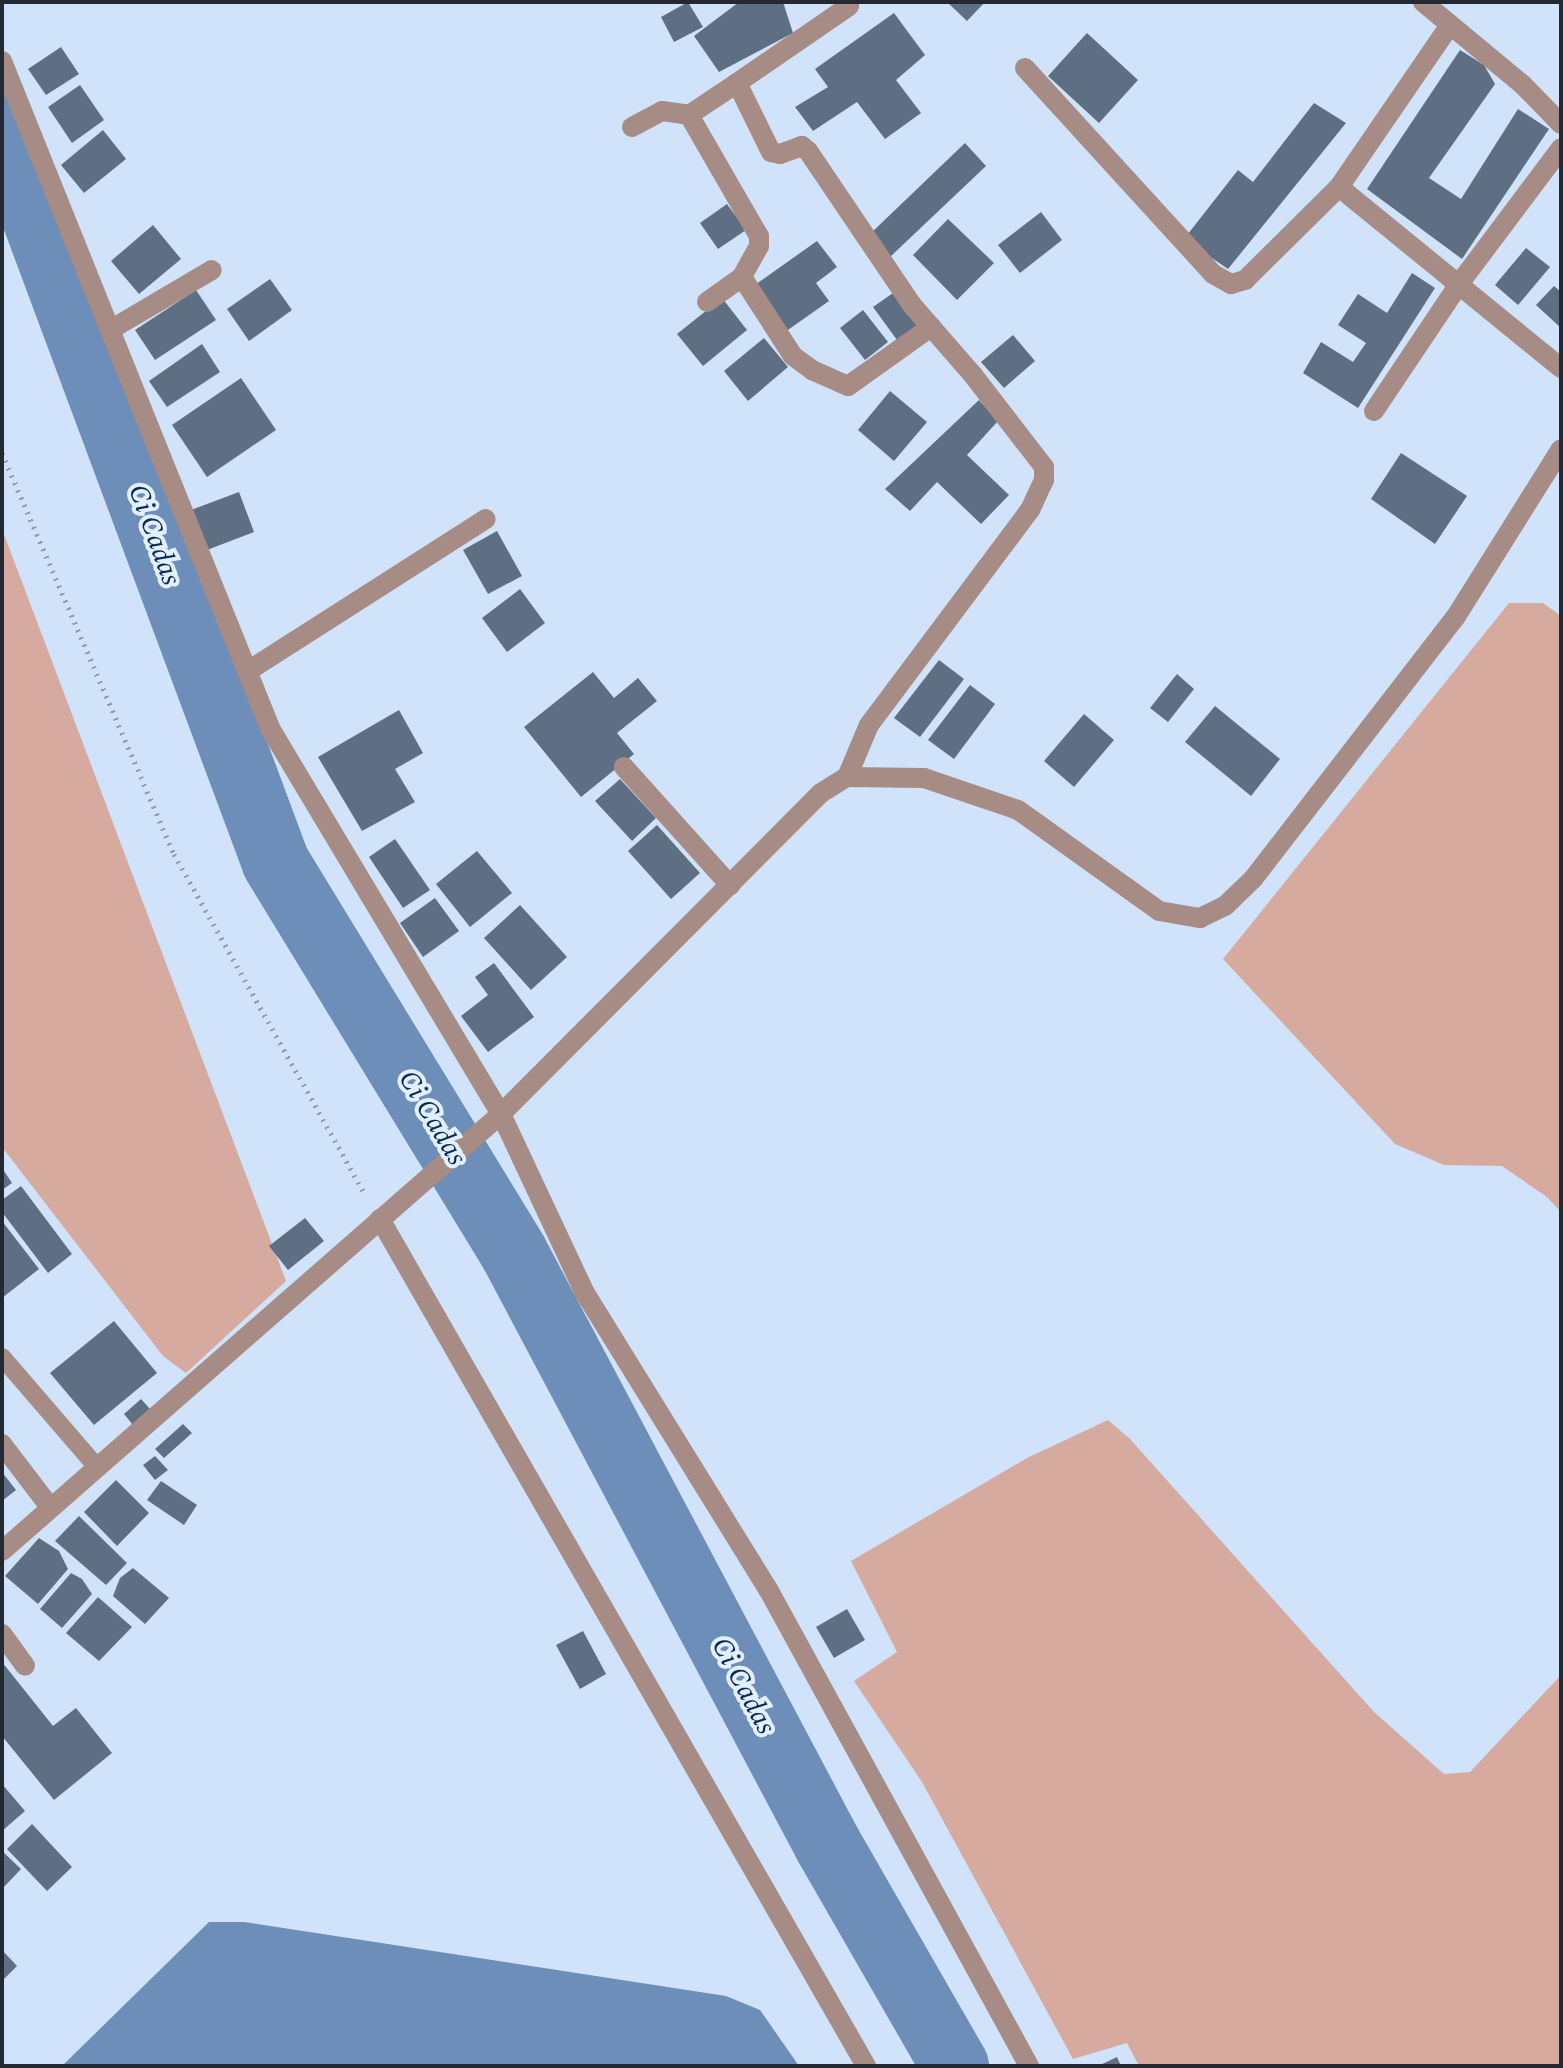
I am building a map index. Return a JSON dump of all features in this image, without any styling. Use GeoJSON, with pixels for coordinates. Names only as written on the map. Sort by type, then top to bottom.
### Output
{"type":"FeatureCollection","features":[{"type":"Feature","properties":{"kind":"street"},"geometry":{"type":"LineString","coordinates":[[1423,2],[1523,85],[1561,124]]}},
{"type":"Feature","properties":{"kind":"street"},"geometry":{"type":"LineString","coordinates":[[632,127],[662,111],[689,115],[849,6]]}},
{"type":"Feature","properties":{"kind":"street"},"geometry":{"type":"LineString","coordinates":[[1025,68],[1213,274],[1231,284],[1245,280],[1339,187],[1450,25]]}},
{"type":"Feature","properties":{"kind":"street"},"geometry":{"type":"LineString","coordinates":[[2,61],[271,730],[501,1114],[585,1293],[768,1589],[1029,2066]]}},
{"type":"Feature","properties":{"kind":"street"},"geometry":{"type":"LineString","coordinates":[[737,83],[771,152],[777,154],[797,147],[806,148],[912,305],[1038,455],[1044,467],[1044,480],[1030,510],[869,725],[847,777]]}},
{"type":"Feature","properties":{"kind":"street"},"geometry":{"type":"LineString","coordinates":[[689,115],[759,236],[759,246],[742,277],[707,302]]}},
{"type":"Feature","properties":{"kind":"street"},"geometry":{"type":"LineString","coordinates":[[1374,411],[1459,284],[1561,148]]}},
{"type":"Feature","properties":{"kind":"street"},"geometry":{"type":"LineString","coordinates":[[1339,187],[1561,368]]}},
{"type":"Feature","properties":{"kind":"street"},"geometry":{"type":"LineString","coordinates":[[110,330],[212,270]]}},
{"type":"Feature","properties":{"kind":"street"},"geometry":{"type":"LineString","coordinates":[[742,277],[793,356],[812,370],[848,386],[931,327]]}},
{"type":"Feature","properties":{"kind":"street"},"geometry":{"type":"LineString","coordinates":[[2,1551],[501,1114],[821,793],[847,777],[924,778],[1018,810],[1159,911],[1185,917],[1212,914],[1253,879],[1455,618],[1561,449]]}},
{"type":"Feature","properties":{"kind":"street"},"geometry":{"type":"LineString","coordinates":[[248,671],[486,519]]}},
{"type":"Feature","properties":{"kind":"street"},"geometry":{"type":"LineString","coordinates":[[624,767],[730,885]]}},
{"type":"Feature","properties":{"kind":"street"},"geometry":{"type":"LineString","coordinates":[[385,1214],[866,2066]]}},
{"type":"Feature","properties":{"kind":"street"},"geometry":{"type":"LineString","coordinates":[[2,1444],[50,1507]]}},
{"type":"Feature","properties":{"kind":"street"},"geometry":{"type":"LineString","coordinates":[[2,1634],[25,1666]]}},
{"type":"Feature","properties":{"kind":"lane"},"geometry":{"type":"LineString","coordinates":[[2,1357],[97,1467]]}},
{"type":"Feature","properties":{"kind":"path"},"geometry":{"type":"LineString","coordinates":[[2,453],[174,854],[385,1214]]}},
{"type":"Feature","properties":{"kind":"shaded area"},"geometry":{"type":"Polygon","coordinates":[[[2,529],[286,1281],[186,1373],[163,1356],[2,1147],[2,529]]]}},
{"type":"Feature","properties":{"kind":"shaded area"},"geometry":{"type":"Polygon","coordinates":[[[1509,603],[1543,603],[1561,616],[1561,1212],[1547,1197],[1502,1166],[1444,1165],[1395,1144],[1223,959],[1509,603]]]}},
{"type":"Feature","properties":{"kind":"shaded area"},"geometry":{"type":"Polygon","coordinates":[[[1108,1420],[1130,1439],[1374,1712],[1444,1774],[1470,1772],[1561,1675],[1561,2066],[1139,2066],[1127,2043],[1073,2059],[922,1782],[854,1681],[897,1652],[851,1561],[1027,1458],[1108,1420]]]}},
{"type":"Feature","properties":{"kind":"water"},"geometry":{"type":"Polygon","coordinates":[[[209,1922],[244,1922],[726,1996],[760,2010],[799,2066],[62,2066],[209,1922]]]}},
{"type":"Feature","properties":{"kind":"building"},"geometry":{"type":"Polygon","coordinates":[[[688,2],[703,27],[674,42],[661,17],[688,2]]]}},
{"type":"Feature","properties":{"kind":"building"},"geometry":{"type":"Polygon","coordinates":[[[739,2],[783,2],[793,33],[719,72],[694,36],[739,2]]]}},
{"type":"Feature","properties":{"kind":"building"},"geometry":{"type":"Polygon","coordinates":[[[947,2],[985,2],[967,21],[947,2]]]}},
{"type":"Feature","properties":{"kind":"building"},"geometry":{"type":"Polygon","coordinates":[[[894,13],[925,55],[896,80],[921,113],[885,139],[857,102],[813,131],[795,107],[828,87],[815,69],[894,13]]]}},
{"type":"Feature","properties":{"kind":"building"},"geometry":{"type":"Polygon","coordinates":[[[1087,33],[1138,80],[1099,123],[1048,76],[1087,33]]]}},
{"type":"Feature","properties":{"kind":"building"},"geometry":{"type":"Polygon","coordinates":[[[61,47],[79,74],[46,95],[28,69],[61,47]]]}},
{"type":"Feature","properties":{"kind":"building"},"geometry":{"type":"Polygon","coordinates":[[[1460,50],[1484,65],[1495,84],[1429,178],[1461,199],[1518,109],[1549,129],[1462,259],[1367,189],[1460,50]]]}},
{"type":"Feature","properties":{"kind":"building"},"geometry":{"type":"Polygon","coordinates":[[[80,85],[104,120],[72,143],[48,107],[80,85]]]}},
{"type":"Feature","properties":{"kind":"building"},"geometry":{"type":"Polygon","coordinates":[[[1314,103],[1346,123],[1228,269],[1184,239],[1238,170],[1253,182],[1314,103]]]}},
{"type":"Feature","properties":{"kind":"building"},"geometry":{"type":"Polygon","coordinates":[[[103,130],[126,159],[84,193],[61,165],[103,130]]]}},
{"type":"Feature","properties":{"kind":"building"},"geometry":{"type":"Polygon","coordinates":[[[965,143],[986,166],[890,257],[869,235],[965,143]]]}},
{"type":"Feature","properties":{"kind":"building"},"geometry":{"type":"Polygon","coordinates":[[[727,204],[746,230],[718,249],[700,223],[727,204]]]}},
{"type":"Feature","properties":{"kind":"building"},"geometry":{"type":"Polygon","coordinates":[[[1041,212],[1062,240],[1020,273],[998,245],[1041,212]]]}},
{"type":"Feature","properties":{"kind":"building"},"geometry":{"type":"Polygon","coordinates":[[[948,219],[994,263],[957,300],[913,255],[948,219]]]}},
{"type":"Feature","properties":{"kind":"building"},"geometry":{"type":"Polygon","coordinates":[[[153,225],[181,259],[139,294],[111,261],[153,225]]]}},
{"type":"Feature","properties":{"kind":"building"},"geometry":{"type":"Polygon","coordinates":[[[817,241],[837,267],[816,283],[829,301],[785,332],[752,287],[817,241]]]}},
{"type":"Feature","properties":{"kind":"building"},"geometry":{"type":"Polygon","coordinates":[[[1526,248],[1550,267],[1518,305],[1495,285],[1526,248]]]}},
{"type":"Feature","properties":{"kind":"building"},"geometry":{"type":"Polygon","coordinates":[[[1412,273],[1435,288],[1358,408],[1303,373],[1321,342],[1353,362],[1366,343],[1338,325],[1358,294],[1387,313],[1412,273]]]}},
{"type":"Feature","properties":{"kind":"building"},"geometry":{"type":"Polygon","coordinates":[[[270,279],[292,310],[249,341],[227,309],[270,279]]]}},
{"type":"Feature","properties":{"kind":"building"},"geometry":{"type":"Polygon","coordinates":[[[1554,286],[1561,292],[1561,328],[1536,305],[1554,286]]]}},
{"type":"Feature","properties":{"kind":"building"},"geometry":{"type":"Polygon","coordinates":[[[196,290],[216,320],[155,360],[135,330],[196,290]]]}},
{"type":"Feature","properties":{"kind":"building"},"geometry":{"type":"Polygon","coordinates":[[[893,293],[917,325],[897,340],[873,307],[893,293]]]}},
{"type":"Feature","properties":{"kind":"building"},"geometry":{"type":"Polygon","coordinates":[[[722,298],[747,330],[703,366],[677,334],[722,298]]]}},
{"type":"Feature","properties":{"kind":"building"},"geometry":{"type":"Polygon","coordinates":[[[863,310],[888,342],[865,360],[840,328],[863,310]]]}},
{"type":"Feature","properties":{"kind":"building"},"geometry":{"type":"Polygon","coordinates":[[[1013,335],[1035,361],[1004,388],[981,362],[1013,335]]]}},
{"type":"Feature","properties":{"kind":"building"},"geometry":{"type":"Polygon","coordinates":[[[764,338],[788,367],[748,401],[724,371],[764,338]]]}},
{"type":"Feature","properties":{"kind":"building"},"geometry":{"type":"Polygon","coordinates":[[[202,344],[220,372],[167,407],[149,381],[202,344]]]}},
{"type":"Feature","properties":{"kind":"building"},"geometry":{"type":"Polygon","coordinates":[[[241,378],[276,430],[207,477],[172,425],[241,378]]]}},
{"type":"Feature","properties":{"kind":"building"},"geometry":{"type":"Polygon","coordinates":[[[890,391],[927,422],[894,461],[858,430],[890,391]]]}},
{"type":"Feature","properties":{"kind":"building"},"geometry":{"type":"Polygon","coordinates":[[[979,400],[998,421],[967,455],[1009,495],[981,524],[937,482],[910,511],[885,489],[979,400]]]}},
{"type":"Feature","properties":{"kind":"building"},"geometry":{"type":"Polygon","coordinates":[[[1401,453],[1467,496],[1435,544],[1371,499],[1401,453]]]}},
{"type":"Feature","properties":{"kind":"building"},"geometry":{"type":"Polygon","coordinates":[[[239,492],[254,532],[207,550],[191,510],[239,492]]]}},
{"type":"Feature","properties":{"kind":"building"},"geometry":{"type":"Polygon","coordinates":[[[497,531],[522,576],[488,594],[463,550],[497,531]]]}},
{"type":"Feature","properties":{"kind":"building"},"geometry":{"type":"Polygon","coordinates":[[[520,589],[545,623],[507,652],[482,618],[520,589]]]}},
{"type":"Feature","properties":{"kind":"building"},"geometry":{"type":"Polygon","coordinates":[[[939,660],[964,679],[920,737],[894,718],[939,660]]]}},
{"type":"Feature","properties":{"kind":"building"},"geometry":{"type":"Polygon","coordinates":[[[593,672],[614,698],[638,678],[657,701],[617,733],[634,754],[581,797],[524,727],[593,672]]]}},
{"type":"Feature","properties":{"kind":"building"},"geometry":{"type":"Polygon","coordinates":[[[1177,674],[1194,689],[1168,722],[1150,708],[1177,674]]]}},
{"type":"Feature","properties":{"kind":"building"},"geometry":{"type":"Polygon","coordinates":[[[970,685],[995,704],[954,759],[928,740],[970,685]]]}},
{"type":"Feature","properties":{"kind":"building"},"geometry":{"type":"Polygon","coordinates":[[[1215,706],[1280,759],[1251,796],[1185,742],[1215,706]]]}},
{"type":"Feature","properties":{"kind":"building"},"geometry":{"type":"Polygon","coordinates":[[[399,710],[423,753],[395,769],[415,802],[362,831],[318,757],[399,710]]]}},
{"type":"Feature","properties":{"kind":"building"},"geometry":{"type":"Polygon","coordinates":[[[1084,714],[1114,740],[1074,787],[1044,761],[1084,714]]]}},
{"type":"Feature","properties":{"kind":"building"},"geometry":{"type":"Polygon","coordinates":[[[620,779],[656,818],[632,841],[595,801],[620,779]]]}},
{"type":"Feature","properties":{"kind":"building"},"geometry":{"type":"Polygon","coordinates":[[[657,825],[700,873],[671,899],[628,851],[657,825]]]}},
{"type":"Feature","properties":{"kind":"building"},"geometry":{"type":"Polygon","coordinates":[[[395,839],[430,890],[403,908],[369,857],[395,839]]]}},
{"type":"Feature","properties":{"kind":"building"},"geometry":{"type":"Polygon","coordinates":[[[477,851],[512,893],[470,927],[436,884],[477,851]]]}},
{"type":"Feature","properties":{"kind":"building"},"geometry":{"type":"Polygon","coordinates":[[[435,898],[459,931],[423,957],[400,923],[435,898]]]}},
{"type":"Feature","properties":{"kind":"building"},"geometry":{"type":"Polygon","coordinates":[[[520,905],[567,957],[531,990],[484,938],[520,905]]]}},
{"type":"Feature","properties":{"kind":"building"},"geometry":{"type":"Polygon","coordinates":[[[494,963],[534,1017],[488,1052],[461,1016],[488,995],[475,977],[494,963]]]}},
{"type":"Feature","properties":{"kind":"building"},"geometry":{"type":"Polygon","coordinates":[[[2,1168],[12,1183],[2,1190],[2,1168]]]}},
{"type":"Feature","properties":{"kind":"building"},"geometry":{"type":"Polygon","coordinates":[[[21,1186],[72,1254],[48,1273],[2,1212],[2,1200],[21,1186]]]}},
{"type":"Feature","properties":{"kind":"building"},"geometry":{"type":"Polygon","coordinates":[[[305,1218],[324,1241],[288,1270],[269,1246],[305,1218]]]}},
{"type":"Feature","properties":{"kind":"building"},"geometry":{"type":"Polygon","coordinates":[[[2,1221],[39,1269],[2,1298],[2,1221]]]}},
{"type":"Feature","properties":{"kind":"building"},"geometry":{"type":"Polygon","coordinates":[[[114,1321],[157,1373],[94,1425],[50,1373],[114,1321]]]}},
{"type":"Feature","properties":{"kind":"building"},"geometry":{"type":"Polygon","coordinates":[[[141,1399],[150,1409],[133,1425],[124,1414],[141,1399]]]}},
{"type":"Feature","properties":{"kind":"building"},"geometry":{"type":"Polygon","coordinates":[[[183,1424],[192,1433],[164,1458],[155,1449],[183,1424]]]}},
{"type":"Feature","properties":{"kind":"building"},"geometry":{"type":"Polygon","coordinates":[[[155,1456],[168,1470],[155,1480],[143,1465],[155,1456]]]}},
{"type":"Feature","properties":{"kind":"building"},"geometry":{"type":"Polygon","coordinates":[[[2,1472],[16,1490],[2,1501],[2,1472]]]}},
{"type":"Feature","properties":{"kind":"building"},"geometry":{"type":"Polygon","coordinates":[[[116,1480],[149,1513],[117,1546],[84,1512],[116,1480]]]}},
{"type":"Feature","properties":{"kind":"building"},"geometry":{"type":"Polygon","coordinates":[[[161,1481],[197,1505],[184,1525],[147,1500],[161,1481]]]}},
{"type":"Feature","properties":{"kind":"building"},"geometry":{"type":"Polygon","coordinates":[[[79,1516],[127,1563],[106,1585],[55,1541],[79,1516]]]}},
{"type":"Feature","properties":{"kind":"building"},"geometry":{"type":"Polygon","coordinates":[[[39,1538],[59,1551],[68,1569],[38,1604],[5,1576],[39,1538]]]}},
{"type":"Feature","properties":{"kind":"building"},"geometry":{"type":"Polygon","coordinates":[[[133,1568],[169,1598],[145,1624],[113,1596],[120,1578],[133,1568]]]}},
{"type":"Feature","properties":{"kind":"building"},"geometry":{"type":"Polygon","coordinates":[[[71,1573],[82,1579],[92,1594],[62,1628],[40,1609],[71,1573]]]}},
{"type":"Feature","properties":{"kind":"building"},"geometry":{"type":"Polygon","coordinates":[[[98,1597],[132,1627],[99,1661],[66,1633],[98,1597]]]}},
{"type":"Feature","properties":{"kind":"building"},"geometry":{"type":"Polygon","coordinates":[[[847,1609],[865,1640],[834,1658],[816,1627],[847,1609]]]}},
{"type":"Feature","properties":{"kind":"building"},"geometry":{"type":"Polygon","coordinates":[[[583,1631],[606,1674],[580,1689],[556,1645],[583,1631]]]}},
{"type":"Feature","properties":{"kind":"building"},"geometry":{"type":"Polygon","coordinates":[[[2,1662],[53,1726],[76,1708],[112,1753],[54,1800],[2,1736],[2,1662]]]}},
{"type":"Feature","properties":{"kind":"building"},"geometry":{"type":"Polygon","coordinates":[[[2,1784],[25,1811],[2,1831],[2,1784]]]}},
{"type":"Feature","properties":{"kind":"building"},"geometry":{"type":"Polygon","coordinates":[[[32,1824],[72,1867],[47,1891],[7,1849],[32,1824]]]}},
{"type":"Feature","properties":{"kind":"building"},"geometry":{"type":"Polygon","coordinates":[[[2,1851],[21,1869],[2,1889],[2,1851]]]}},
{"type":"Feature","properties":{"kind":"building"},"geometry":{"type":"Polygon","coordinates":[[[2,1950],[17,1966],[2,1981],[2,1950]]]}},
{"type":"Feature","properties":{"kind":"building"},"geometry":{"type":"Polygon","coordinates":[[[1117,2057],[1121,2066],[1098,2066],[1117,2057]]]}},
{"type":"Feature","properties":{"kind":"waterway","name":"Ci Cadas"},"geometry":{"type":"LineString","coordinates":[[2,127],[276,863],[514,1253],[828,1845],[955,2066]]}}]}
